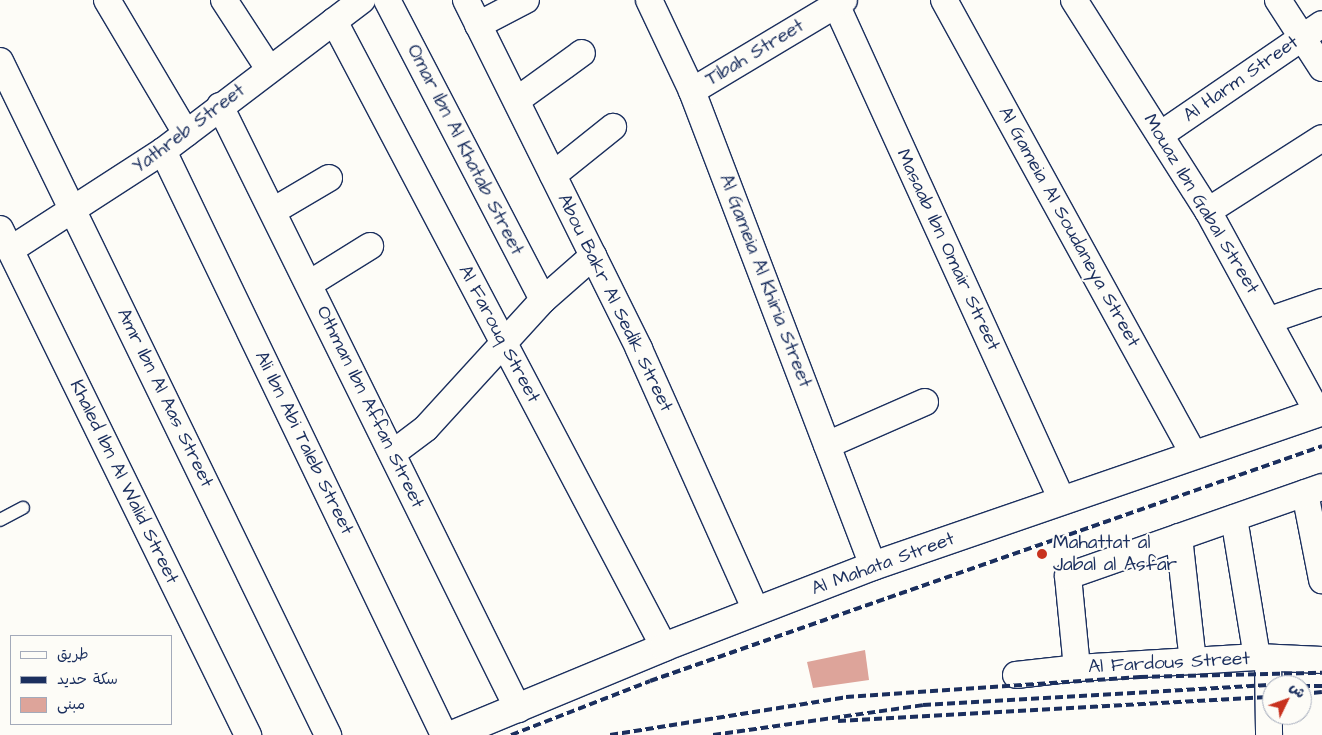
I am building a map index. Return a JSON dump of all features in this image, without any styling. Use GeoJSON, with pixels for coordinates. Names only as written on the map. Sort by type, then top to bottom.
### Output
{"type":"FeatureCollection","features":[{"type":"Feature","properties":{"kind":"street"},"geometry":{"type":"LineString","coordinates":[[107,0],[186,133]]}},
{"type":"Feature","properties":{"kind":"street"},"geometry":{"type":"LineString","coordinates":[[224,0],[269,69]]}},
{"type":"Feature","properties":{"kind":"street","name":"Yathreb Street"},"geometry":{"type":"LineString","coordinates":[[5,239],[74,210],[163,151],[362,0]]}},
{"type":"Feature","properties":{"kind":"street","name":"Omar Ibn Al Khatab Street"},"geometry":{"type":"LineString","coordinates":[[387,0],[543,300]]}},
{"type":"Feature","properties":{"kind":"street","name":"Abou Bakr Al Sedik Street"},"geometry":{"type":"LineString","coordinates":[[466,0],[594,256],[756,610]]}},
{"type":"Feature","properties":{"kind":"street"},"geometry":{"type":"LineString","coordinates":[[478,25],[526,0]]}},
{"type":"Feature","properties":{"kind":"street","name":"Al Gameia Al Khiria Street"},"geometry":{"type":"LineString","coordinates":[[649,0],[692,91],[874,566]]}},
{"type":"Feature","properties":{"kind":"street","name":"Al Gameia Al Soudaneya Street"},"geometry":{"type":"LineString","coordinates":[[944,0],[1194,455]]}},
{"type":"Feature","properties":{"kind":"street","name":"Mouaz Ibn Gabal Street"},"geometry":{"type":"LineString","coordinates":[[1074,0],[1208,211],[1320,412]]}},
{"type":"Feature","properties":{"kind":"street"},"geometry":{"type":"LineString","coordinates":[[1278,0],[1311,30],[1322,68]]}},
{"type":"Feature","properties":{"kind":"street","name":"Tibah Street"},"geometry":{"type":"LineString","coordinates":[[692,91],[838,2]]}},
{"type":"Feature","properties":{"kind":"street","name":"Masaab Ibn Omair Street"},"geometry":{"type":"LineString","coordinates":[[838,2],[1062,500]]}},
{"type":"Feature","properties":{"kind":"street","name":"Al Farouq Street"},"geometry":{"type":"LineString","coordinates":[[334,21],[664,647]]}},
{"type":"Feature","properties":{"kind":"street","name":"Al Harm Street"},"geometry":{"type":"LineString","coordinates":[[1160,135],[1311,30]]}},
{"type":"Feature","properties":{"kind":"street"},"geometry":{"type":"LineString","coordinates":[[517,100],[582,53]]}},
{"type":"Feature","properties":{"kind":"street","name":"Amr Ibn Al Aas Street"},"geometry":{"type":"LineString","coordinates":[[0,61],[328,735]]}},
{"type":"Feature","properties":{"kind":"street","name":"Othman Ibn Affan Street"},"geometry":{"type":"LineString","coordinates":[[220,106],[518,709]]}},
{"type":"Feature","properties":{"kind":"street"},"geometry":{"type":"LineString","coordinates":[[553,175],[613,127]]}},
{"type":"Feature","properties":{"kind":"street"},"geometry":{"type":"LineString","coordinates":[[1208,211],[1322,138]]}},
{"type":"Feature","properties":{"kind":"street","name":"Ali Ibn Abi Taleb Street"},"geometry":{"type":"LineString","coordinates":[[163,151],[444,735]]}},
{"type":"Feature","properties":{"kind":"street"},"geometry":{"type":"LineString","coordinates":[[273,211],[329,178]]}},
{"type":"Feature","properties":{"kind":"street","name":"Khaled Ibn Al Walid Street"},"geometry":{"type":"LineString","coordinates":[[5,239],[248,735]]}},
{"type":"Feature","properties":{"kind":"street"},"geometry":{"type":"LineString","coordinates":[[309,284],[370,246]]}},
{"type":"Feature","properties":{"kind":"street"},"geometry":{"type":"LineString","coordinates":[[393,453],[426,428],[503,341],[543,300],[594,256]]}},
{"type":"Feature","properties":{"kind":"street"},"geometry":{"type":"LineString","coordinates":[[1270,320],[1322,302]]}},
{"type":"Feature","properties":{"kind":"street"},"geometry":{"type":"LineString","coordinates":[[827,445],[925,402]]}},
{"type":"Feature","properties":{"kind":"street","name":"Al Mahata Street"},"geometry":{"type":"LineString","coordinates":[[452,735],[756,610],[874,566],[1320,412]]}},
{"type":"Feature","properties":{"kind":"street"},"geometry":{"type":"LineString","coordinates":[[1076,668],[1068,576],[1313,490],[1322,580]]}},
{"type":"Feature","properties":{"kind":"street"},"geometry":{"type":"LineString","coordinates":[[1234,518],[1262,658],[1269,735]]}},
{"type":"Feature","properties":{"kind":"street"},"geometry":{"type":"LineString","coordinates":[[1179,537],[1193,661]]}},
{"type":"Feature","properties":{"kind":"street","name":"Al Fardous Street"},"geometry":{"type":"LineString","coordinates":[[1016,675],[1076,668],[1193,661],[1262,658],[1322,660]]}},
{"type":"Feature","properties":{"kind":"lane"},"geometry":{"type":"LineString","coordinates":[[0,520],[23,508]]}},
{"type":"Feature","properties":{"kind":"building"},"geometry":{"type":"Polygon","coordinates":[[[865,650],[869,680],[813,688],[807,662],[865,650]]]}},
{"type":"Feature","properties":{"kind":"railway"},"geometry":{"type":"LineString","coordinates":[[511,735],[650,681],[1322,446]]}},
{"type":"Feature","properties":{"kind":"railway"},"geometry":{"type":"LineString","coordinates":[[610,735],[846,697],[1140,677],[1322,673]]}},
{"type":"Feature","properties":{"kind":"railway"},"geometry":{"type":"LineString","coordinates":[[713,735],[923,705],[1262,686]]}},
{"type":"Feature","properties":{"kind":"railway"},"geometry":{"type":"LineString","coordinates":[[1312,686],[1322,686]]}},
{"type":"Feature","properties":{"kind":"railway"},"geometry":{"type":"LineString","coordinates":[[1312,693],[1322,692]]}},
{"type":"Feature","properties":{"kind":"railway"},"geometry":{"type":"LineString","coordinates":[[838,721],[1262,698]]}},
{"type":"Feature","properties":{"kind":"place","name":"Mahattat al Jabal al Asfar"},"geometry":{"type":"Point","coordinates":[1042,554]}}]}
